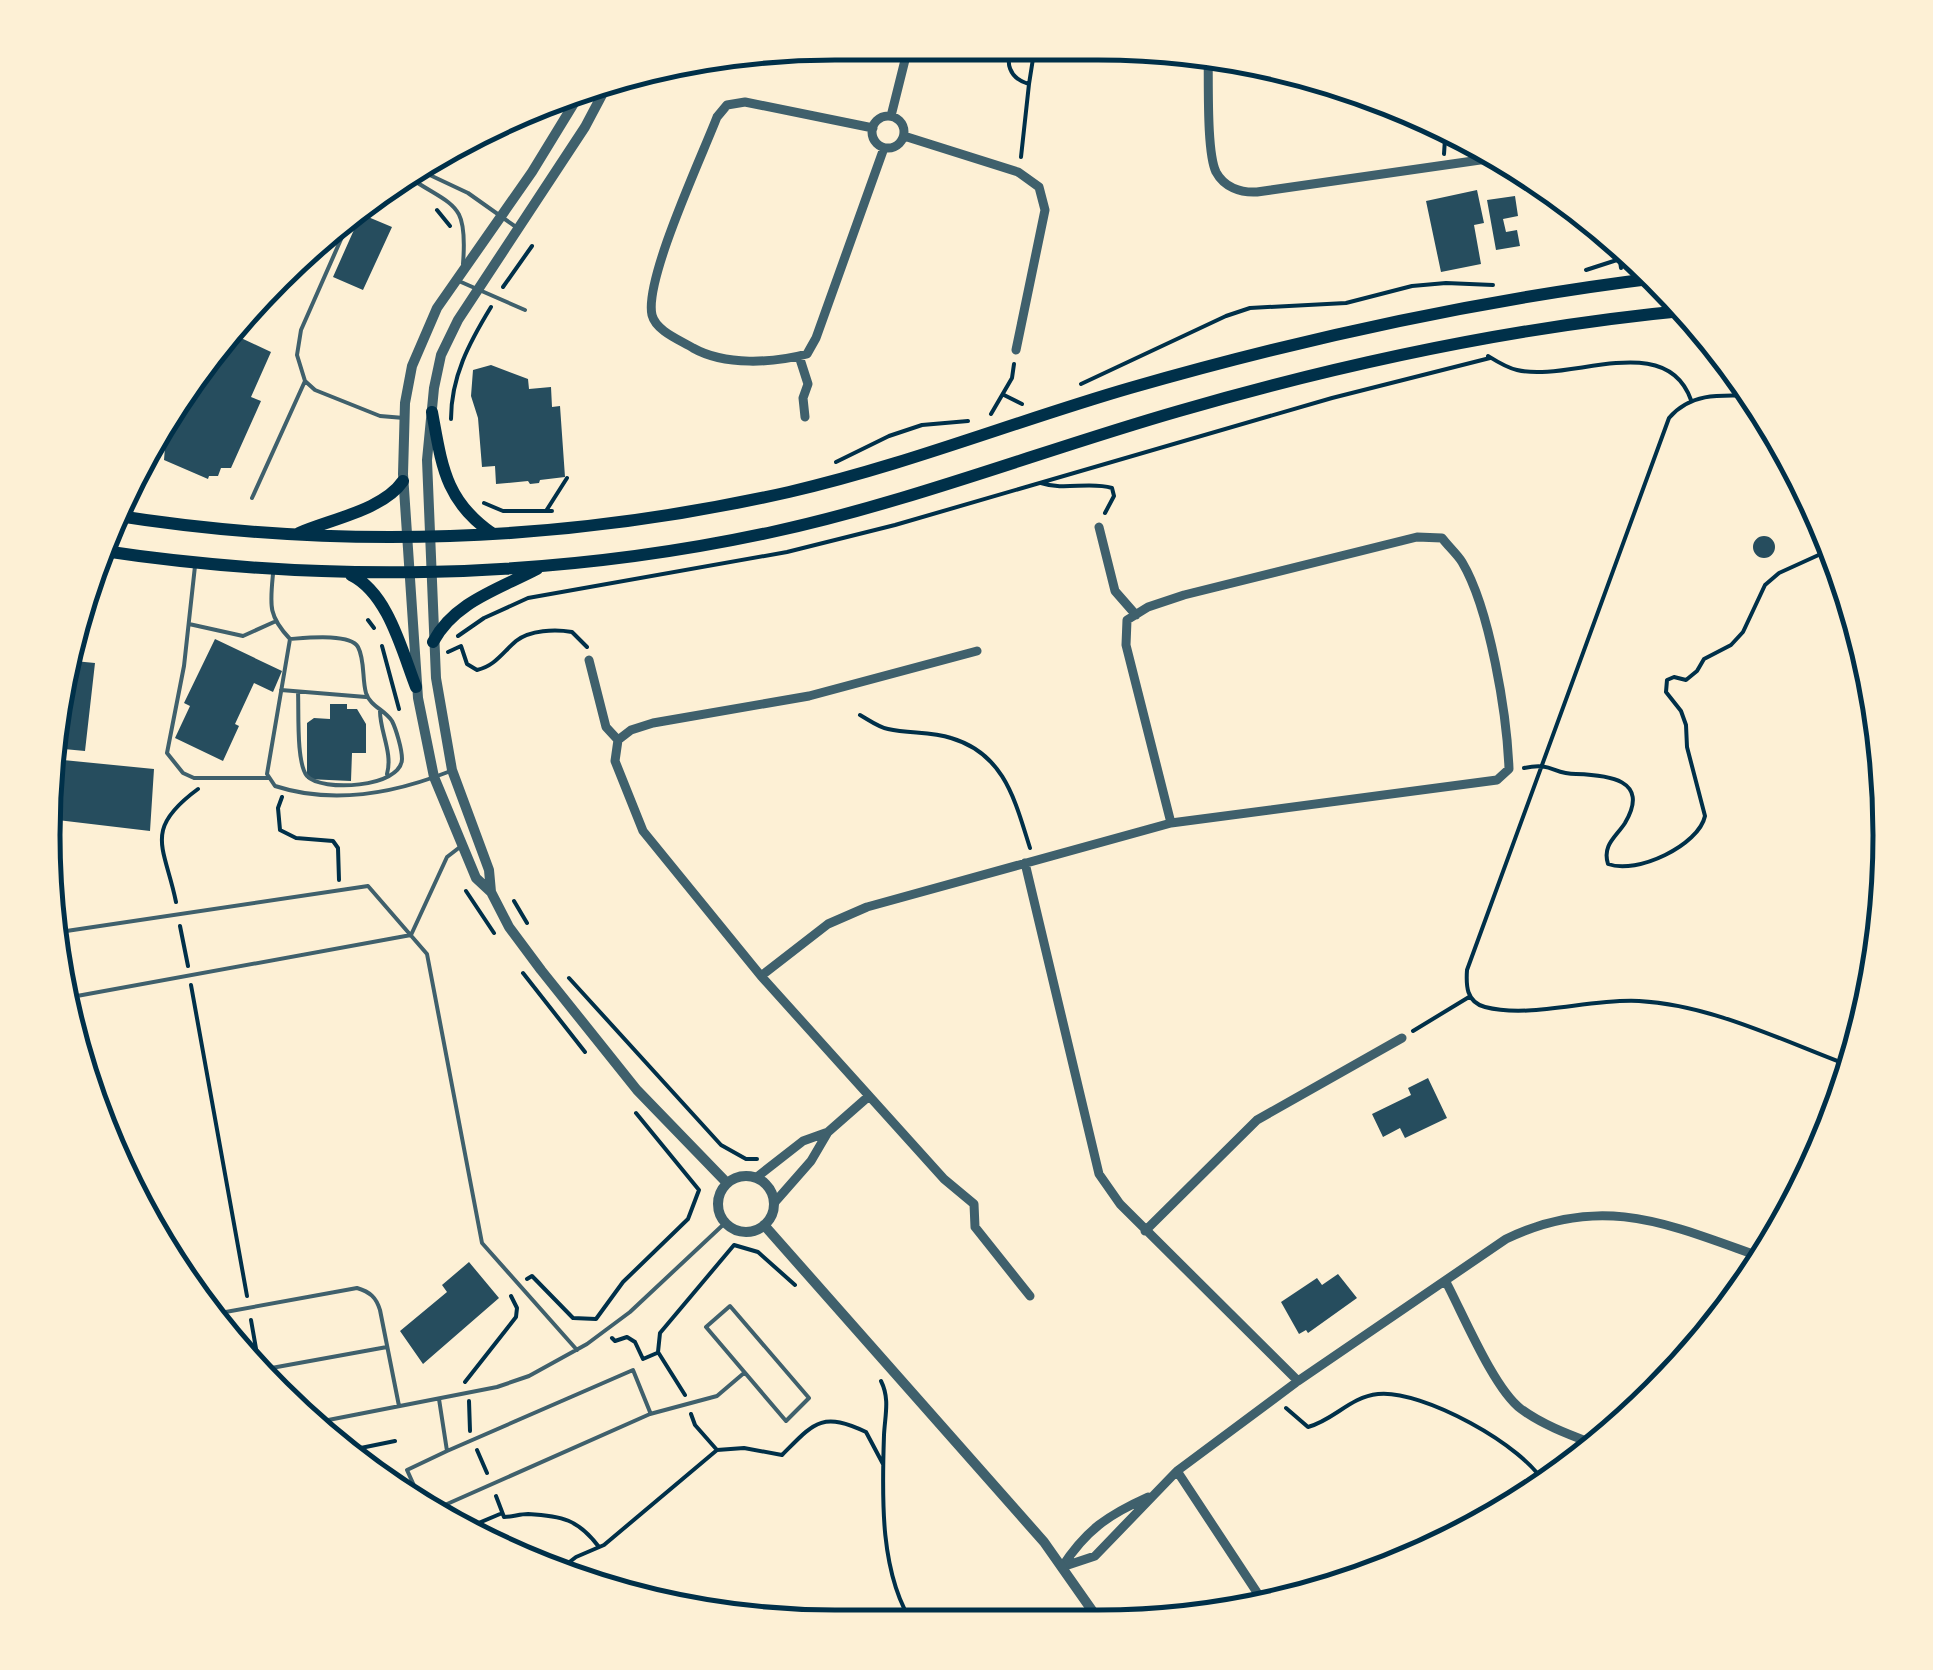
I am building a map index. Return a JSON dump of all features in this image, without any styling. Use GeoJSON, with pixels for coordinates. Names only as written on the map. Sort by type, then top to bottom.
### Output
{"type":"FeatureCollection","features":[{"type":"Feature","properties":{"kind":"main road"},"geometry":{"type":"LineString","coordinates":[[128,517],[207,528],[404,538],[494,535],[643,520],[791,491],[928,454],[1127,390],[1334,334],[1460,308],[1639,280]]}},
{"type":"Feature","properties":{"kind":"main road"},"geometry":{"type":"LineString","coordinates":[[114,552],[274,570],[346,572],[430,572],[643,555],[785,529],[893,502],[1220,400],[1331,371],[1474,343],[1671,313]]}},
{"type":"Feature","properties":{"kind":"main road"},"geometry":{"type":"LineString","coordinates":[[432,412],[453,494],[467,514],[494,535]]}},
{"type":"Feature","properties":{"kind":"main road"},"geometry":{"type":"LineString","coordinates":[[297,534],[388,498],[403,481]]}},
{"type":"Feature","properties":{"kind":"main road"},"geometry":{"type":"LineString","coordinates":[[433,642],[441,626],[459,609],[544,565]]}},
{"type":"Feature","properties":{"kind":"main road"},"geometry":{"type":"LineString","coordinates":[[346,572],[367,585],[374,595],[416,686]]}},
{"type":"Feature","properties":{"kind":"street"},"geometry":{"type":"LineString","coordinates":[[891,116],[905,60]]}},
{"type":"Feature","properties":{"kind":"street"},"geometry":{"type":"LineString","coordinates":[[1209,69],[1213,160],[1222,178],[1238,191],[1257,192],[1478,159]]}},
{"type":"Feature","properties":{"kind":"street"},"geometry":{"type":"LineString","coordinates":[[601,96],[478,290],[442,354],[427,460],[436,678],[452,770],[488,870],[491,892],[509,927],[638,1090],[727,1184]]}},
{"type":"Feature","properties":{"kind":"street"},"geometry":{"type":"LineString","coordinates":[[873,128],[745,102],[727,105],[717,117],[658,272],[652,315],[658,327],[700,352],[722,359],[807,354],[884,148]]}},
{"type":"Feature","properties":{"kind":"street"},"geometry":{"type":"LineString","coordinates":[[491,892],[476,878],[460,847],[434,777],[416,686],[404,538],[404,418],[412,366],[436,308],[571,106]]}},
{"type":"Feature","properties":{"kind":"street"},"geometry":{"type":"LineString","coordinates":[[891,116],[903,125],[904,136],[896,146],[884,148],[874,140],[873,128],[876,121],[891,116]]}},
{"type":"Feature","properties":{"kind":"street"},"geometry":{"type":"LineString","coordinates":[[904,136],[1018,172],[1039,187],[1044,210],[1016,350]]}},
{"type":"Feature","properties":{"kind":"street"},"geometry":{"type":"LineString","coordinates":[[798,356],[808,384],[803,398],[805,418]]}},
{"type":"Feature","properties":{"kind":"street"},"geometry":{"type":"LineString","coordinates":[[1098,526],[1115,592],[1136,615]]}},
{"type":"Feature","properties":{"kind":"street"},"geometry":{"type":"LineString","coordinates":[[761,976],[828,924],[866,907],[1171,823],[1497,780],[1509,769],[1508,748],[1483,615],[1462,563],[1442,538],[1417,537],[1184,595],[1148,607],[1127,620],[1126,645],[1171,823]]}},
{"type":"Feature","properties":{"kind":"street"},"geometry":{"type":"LineString","coordinates":[[976,651],[808,696],[653,723],[630,730],[618,740],[614,761],[643,831],[696,901],[944,1180],[974,1204],[975,1227],[1030,1296]]}},
{"type":"Feature","properties":{"kind":"street"},"geometry":{"type":"LineString","coordinates":[[590,660],[606,728],[618,740]]}},
{"type":"Feature","properties":{"kind":"street"},"geometry":{"type":"LineString","coordinates":[[1026,863],[1099,1174],[1120,1204],[1298,1381]]}},
{"type":"Feature","properties":{"kind":"street"},"geometry":{"type":"LineString","coordinates":[[1146,1231],[1257,1120],[1402,1038]]}},
{"type":"Feature","properties":{"kind":"street"},"geometry":{"type":"LineString","coordinates":[[775,1202],[766,1183],[744,1176],[727,1184],[720,1192],[718,1204],[725,1222],[745,1232],[764,1225],[775,1202],[811,1161],[828,1132],[870,1096]]}},
{"type":"Feature","properties":{"kind":"street"},"geometry":{"type":"LineString","coordinates":[[757,1177],[804,1140],[828,1132]]}},
{"type":"Feature","properties":{"kind":"street"},"geometry":{"type":"LineString","coordinates":[[1062,1567],[1095,1556],[1177,1472],[1276,1396],[1506,1239],[1529,1228],[1593,1214],[1644,1217],[1750,1253]]}},
{"type":"Feature","properties":{"kind":"street"},"geometry":{"type":"LineString","coordinates":[[764,1225],[1044,1542],[1093,1610]]}},
{"type":"Feature","properties":{"kind":"street"},"geometry":{"type":"LineString","coordinates":[[1446,1282],[1493,1372],[1519,1408],[1582,1440]]}},
{"type":"Feature","properties":{"kind":"street"},"geometry":{"type":"LineString","coordinates":[[1177,1472],[1257,1593]]}},
{"type":"Feature","properties":{"kind":"street"},"geometry":{"type":"LineString","coordinates":[[1062,1567],[1081,1538],[1115,1512],[1155,1493]]}},
{"type":"Feature","properties":{"kind":"lane"},"geometry":{"type":"LineString","coordinates":[[430,175],[468,193],[519,230]]}},
{"type":"Feature","properties":{"kind":"lane"},"geometry":{"type":"LineString","coordinates":[[418,182],[454,204],[466,227],[463,268]]}},
{"type":"Feature","properties":{"kind":"lane"},"geometry":{"type":"LineString","coordinates":[[342,237],[297,342],[305,382],[315,390],[380,416],[404,418]]}},
{"type":"Feature","properties":{"kind":"lane"},"geometry":{"type":"LineString","coordinates":[[456,279],[525,310]]}},
{"type":"Feature","properties":{"kind":"lane"},"geometry":{"type":"LineString","coordinates":[[252,498],[305,382]]}},
{"type":"Feature","properties":{"kind":"lane"},"geometry":{"type":"LineString","coordinates":[[195,562],[184,666],[167,752],[183,773],[194,778],[270,778]]}},
{"type":"Feature","properties":{"kind":"lane"},"geometry":{"type":"LineString","coordinates":[[274,570],[270,601],[274,622],[290,639],[350,641],[358,648],[367,698],[391,720],[402,759],[399,767],[386,778],[366,784],[319,783],[310,779],[302,768],[298,692]]}},
{"type":"Feature","properties":{"kind":"lane"},"geometry":{"type":"LineString","coordinates":[[189,624],[243,636],[274,622]]}},
{"type":"Feature","properties":{"kind":"lane"},"geometry":{"type":"LineString","coordinates":[[290,639],[268,774],[275,786],[303,794],[368,796],[452,770]]}},
{"type":"Feature","properties":{"kind":"lane"},"geometry":{"type":"LineString","coordinates":[[281,690],[367,698]]}},
{"type":"Feature","properties":{"kind":"lane"},"geometry":{"type":"LineString","coordinates":[[380,711],[391,762],[386,778]]}},
{"type":"Feature","properties":{"kind":"lane"},"geometry":{"type":"LineString","coordinates":[[411,936],[447,857],[460,847]]}},
{"type":"Feature","properties":{"kind":"lane"},"geometry":{"type":"LineString","coordinates":[[67,931],[368,886],[427,954],[482,1243],[577,1350]]}},
{"type":"Feature","properties":{"kind":"lane"},"geometry":{"type":"LineString","coordinates":[[77,996],[411,936]]}},
{"type":"Feature","properties":{"kind":"lane"},"geometry":{"type":"LineString","coordinates":[[326,1420],[468,1393],[529,1376],[605,1330],[725,1222]]}},
{"type":"Feature","properties":{"kind":"lane"},"geometry":{"type":"LineString","coordinates":[[224,1312],[357,1288],[377,1300],[399,1406]]}},
{"type":"Feature","properties":{"kind":"lane"},"geometry":{"type":"LineString","coordinates":[[730,1306],[809,1398],[786,1421],[744,1373],[706,1327],[730,1306]]}},
{"type":"Feature","properties":{"kind":"lane"},"geometry":{"type":"LineString","coordinates":[[273,1368],[387,1346]]}},
{"type":"Feature","properties":{"kind":"lane"},"geometry":{"type":"LineString","coordinates":[[416,1486],[408,1470],[633,1370],[650,1414]]}},
{"type":"Feature","properties":{"kind":"lane"},"geometry":{"type":"LineString","coordinates":[[444,1504],[650,1414],[716,1396],[744,1373]]}},
{"type":"Feature","properties":{"kind":"lane"},"geometry":{"type":"LineString","coordinates":[[439,1398],[447,1450]]}},
{"type":"Feature","properties":{"kind":"path"},"geometry":{"type":"LineString","coordinates":[[1009,60],[1008,66],[1020,81],[1029,84]]}},
{"type":"Feature","properties":{"kind":"path"},"geometry":{"type":"LineString","coordinates":[[1018,172],[1032,60]]}},
{"type":"Feature","properties":{"kind":"path"},"geometry":{"type":"LineString","coordinates":[[1442,165],[1444,142]]}},
{"type":"Feature","properties":{"kind":"path"},"geometry":{"type":"LineString","coordinates":[[451,427],[456,375],[469,343],[532,246]]}},
{"type":"Feature","properties":{"kind":"path"},"geometry":{"type":"LineString","coordinates":[[1578,273],[1617,260]]}},
{"type":"Feature","properties":{"kind":"path"},"geometry":{"type":"LineString","coordinates":[[1620,263],[1622,282]]}},
{"type":"Feature","properties":{"kind":"path"},"geometry":{"type":"LineString","coordinates":[[1073,389],[1250,308],[1346,303],[1412,286],[1446,283],[1506,286]]}},
{"type":"Feature","properties":{"kind":"path"},"geometry":{"type":"LineString","coordinates":[[1474,343],[1490,358],[1517,370],[1653,364],[1674,374],[1687,387],[1691,400]]}},
{"type":"Feature","properties":{"kind":"path"},"geometry":{"type":"LineString","coordinates":[[1002,414],[988,418],[1012,378],[1016,350]]}},
{"type":"Feature","properties":{"kind":"path"},"geometry":{"type":"LineString","coordinates":[[590,660],[582,638],[560,630],[519,639],[483,669],[467,664],[461,646],[448,652],[457,636],[484,618],[528,598],[788,552],[1294,408],[1490,358]]}},
{"type":"Feature","properties":{"kind":"path"},"geometry":{"type":"LineString","coordinates":[[1004,395],[1029,408],[1016,411]]}},
{"type":"Feature","properties":{"kind":"path"},"geometry":{"type":"LineString","coordinates":[[1736,395],[1691,400],[1681,404],[1670,418],[1467,970],[1466,986],[1469,997],[1486,1008],[1551,1008],[1605,1000],[1671,1004],[1839,1062]]}},
{"type":"Feature","properties":{"kind":"path"},"geometry":{"type":"LineString","coordinates":[[832,464],[889,436],[922,425],[972,420]]}},
{"type":"Feature","properties":{"kind":"path"},"geometry":{"type":"LineString","coordinates":[[546,512],[567,478]]}},
{"type":"Feature","properties":{"kind":"path"},"geometry":{"type":"LineString","coordinates":[[1038,483],[1054,488],[1112,488],[1114,496],[1098,526]]}},
{"type":"Feature","properties":{"kind":"path"},"geometry":{"type":"LineString","coordinates":[[474,494],[503,511],[561,511]]}},
{"type":"Feature","properties":{"kind":"path"},"geometry":{"type":"LineString","coordinates":[[1509,769],[1544,764],[1568,773],[1611,776],[1625,782],[1630,789],[1630,810],[1608,846],[1608,864],[1627,868],[1695,837],[1706,816],[1687,747],[1686,726],[1681,710],[1666,692],[1667,680],[1686,680],[1704,659],[1731,645],[1743,632],[1766,586],[1779,573],[1820,554]]}},
{"type":"Feature","properties":{"kind":"path"},"geometry":{"type":"LineString","coordinates":[[368,620],[380,635],[399,708]]}},
{"type":"Feature","properties":{"kind":"path"},"geometry":{"type":"LineString","coordinates":[[860,715],[884,729],[953,738],[982,755],[1002,772],[1012,788],[1030,848]]}},
{"type":"Feature","properties":{"kind":"path"},"geometry":{"type":"LineString","coordinates":[[208,778],[167,817],[161,837],[162,860],[178,914],[254,1348]]}},
{"type":"Feature","properties":{"kind":"path"},"geometry":{"type":"LineString","coordinates":[[278,808],[278,826],[287,836],[333,841],[338,848],[340,890]]}},
{"type":"Feature","properties":{"kind":"path"},"geometry":{"type":"LineString","coordinates":[[464,884],[470,900],[502,944]]}},
{"type":"Feature","properties":{"kind":"path"},"geometry":{"type":"LineString","coordinates":[[512,897],[528,925]]}},
{"type":"Feature","properties":{"kind":"path"},"geometry":{"type":"LineString","coordinates":[[522,973],[589,1057]]}},
{"type":"Feature","properties":{"kind":"path"},"geometry":{"type":"LineString","coordinates":[[564,974],[722,1145],[746,1159],[763,1156],[770,1166]]}},
{"type":"Feature","properties":{"kind":"path"},"geometry":{"type":"LineString","coordinates":[[1402,1038],[1469,997]]}},
{"type":"Feature","properties":{"kind":"path"},"geometry":{"type":"LineString","coordinates":[[596,1319],[622,1282],[688,1219],[700,1190],[636,1112]]}},
{"type":"Feature","properties":{"kind":"path"},"geometry":{"type":"LineString","coordinates":[[717,1450],[695,1425],[683,1390],[658,1352],[660,1333],[734,1244],[758,1252],[802,1292]]}},
{"type":"Feature","properties":{"kind":"path"},"geometry":{"type":"LineString","coordinates":[[504,1516],[469,1428],[465,1382],[516,1317],[517,1308],[510,1294],[532,1276],[573,1318],[596,1319],[616,1342],[627,1338],[635,1342],[643,1359],[658,1352]]}},
{"type":"Feature","properties":{"kind":"path"},"geometry":{"type":"LineString","coordinates":[[880,1380],[887,1394],[887,1562],[904,1610]]}},
{"type":"Feature","properties":{"kind":"path"},"geometry":{"type":"LineString","coordinates":[[1276,1396],[1308,1427],[1326,1422],[1346,1404],[1378,1394],[1412,1398],[1491,1435],[1539,1472]]}},
{"type":"Feature","properties":{"kind":"path"},"geometry":{"type":"LineString","coordinates":[[569,1563],[599,1546],[717,1450],[744,1448],[782,1454],[812,1425],[822,1420],[835,1421],[866,1432],[885,1468]]}},
{"type":"Feature","properties":{"kind":"path"},"geometry":{"type":"LineString","coordinates":[[361,1448],[395,1441]]}},
{"type":"Feature","properties":{"kind":"path"},"geometry":{"type":"LineString","coordinates":[[478,1523],[500,1513],[510,1518],[524,1513],[564,1518],[578,1522],[599,1546]]}},
{"type":"Feature","properties":{"kind":"building"},"geometry":{"type":"Polygon","coordinates":[[[1477,190],[1484,223],[1474,225],[1481,264],[1441,272],[1426,201],[1477,190]]]}},
{"type":"Feature","properties":{"kind":"building"},"geometry":{"type":"Polygon","coordinates":[[[1515,196],[1518,216],[1503,219],[1506,232],[1517,230],[1520,246],[1496,250],[1487,200],[1515,196]]]}},
{"type":"Feature","properties":{"kind":"building"},"geometry":{"type":"Polygon","coordinates":[[[368,217],[392,227],[363,290],[333,277],[356,226],[368,217]]]}},
{"type":"Feature","properties":{"kind":"building"},"geometry":{"type":"Polygon","coordinates":[[[241,338],[271,352],[251,397],[261,401],[231,468],[221,468],[218,476],[208,479],[164,460],[165,447],[191,404],[241,338]]]}},
{"type":"Feature","properties":{"kind":"building"},"geometry":{"type":"Polygon","coordinates":[[[491,365],[528,379],[529,389],[551,387],[552,407],[560,406],[565,477],[530,484],[496,484],[495,466],[482,467],[478,418],[471,396],[473,370],[491,365]]]}},
{"type":"Feature","properties":{"kind":"building"},"geometry":{"type":"Polygon","coordinates":[[[1764,536],[1772,539],[1772,555],[1764,558],[1756,555],[1753,547],[1756,539],[1764,536]]]}},
{"type":"Feature","properties":{"kind":"building"},"geometry":{"type":"Polygon","coordinates":[[[215,639],[282,671],[273,692],[254,683],[223,761],[175,738],[190,706],[184,703],[215,639]]]}},
{"type":"Feature","properties":{"kind":"building"},"geometry":{"type":"Polygon","coordinates":[[[80,662],[95,663],[85,751],[65,749],[80,662]]]}},
{"type":"Feature","properties":{"kind":"building"},"geometry":{"type":"Polygon","coordinates":[[[330,704],[347,704],[347,709],[357,709],[366,724],[366,753],[352,753],[351,781],[307,779],[307,723],[314,718],[330,719],[330,704]]]}},
{"type":"Feature","properties":{"kind":"building"},"geometry":{"type":"Polygon","coordinates":[[[64,760],[154,769],[150,831],[61,820],[64,760]]]}},
{"type":"Feature","properties":{"kind":"building"},"geometry":{"type":"Polygon","coordinates":[[[1428,1078],[1447,1118],[1405,1138],[1400,1128],[1383,1137],[1372,1114],[1411,1095],[1408,1088],[1428,1078]]]}},
{"type":"Feature","properties":{"kind":"building"},"geometry":{"type":"Polygon","coordinates":[[[469,1262],[499,1298],[423,1364],[400,1331],[447,1292],[442,1285],[469,1262]]]}},
{"type":"Feature","properties":{"kind":"building"},"geometry":{"type":"Polygon","coordinates":[[[1338,1274],[1357,1298],[1308,1333],[1306,1330],[1299,1334],[1281,1302],[1317,1278],[1322,1285],[1338,1274]]]}}]}
